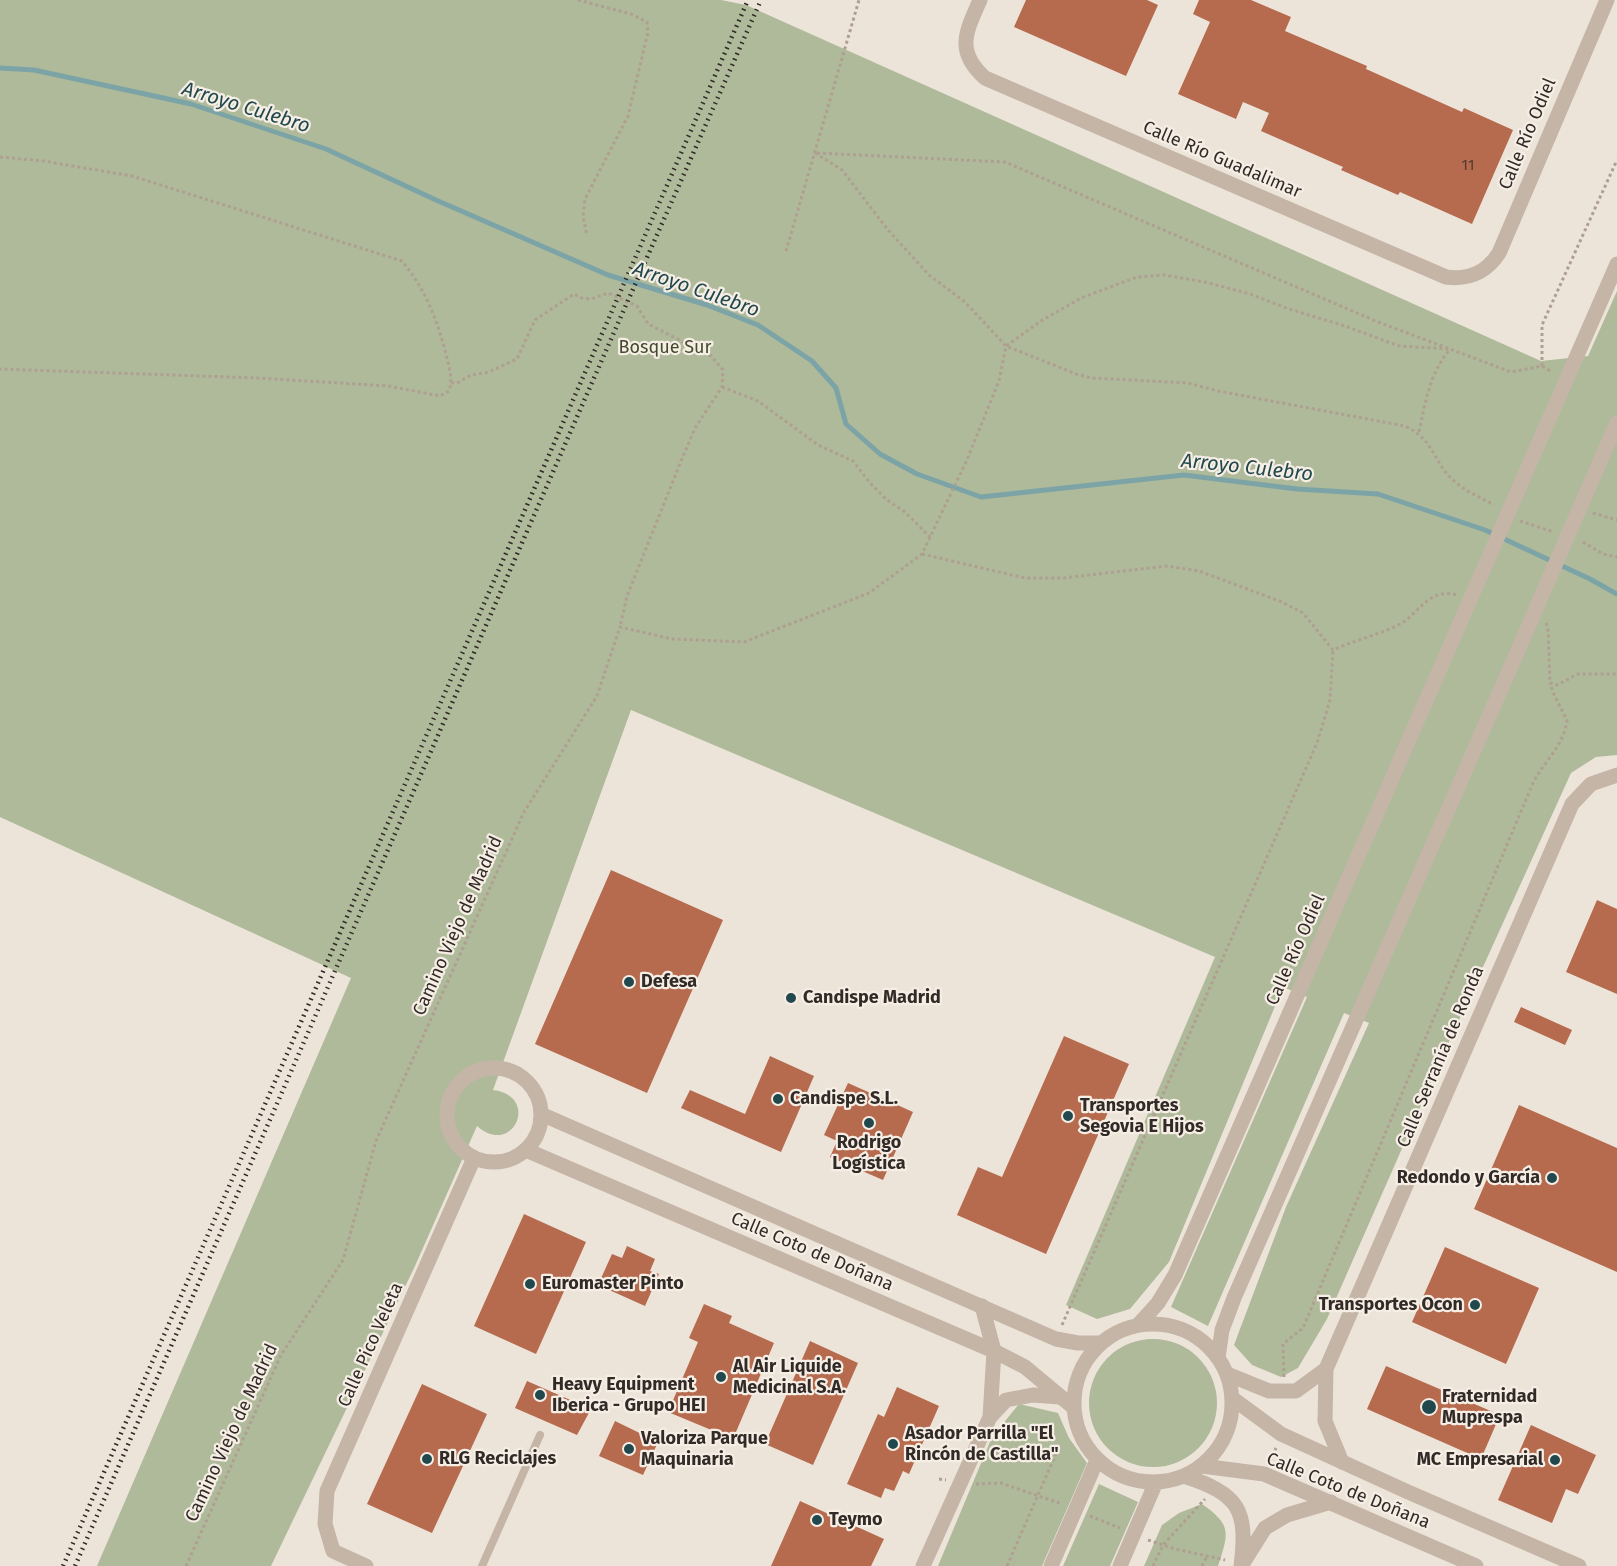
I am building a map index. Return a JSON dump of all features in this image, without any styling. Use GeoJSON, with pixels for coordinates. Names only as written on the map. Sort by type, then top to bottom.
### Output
{"type":"FeatureCollection","features":[{"type":"Feature","properties":{"kind":"street","name":"Calle Río Guadalimar"},"geometry":{"type":"LineString","coordinates":[[980,0],[966,33],[966,54],[974,68],[985,78],[1446,277],[1475,275]]}},
{"type":"Feature","properties":{"kind":"street","name":"Calle Río Odiel"},"geometry":{"type":"LineString","coordinates":[[1475,275],[1484,270],[1498,253],[1607,0]]}},
{"type":"Feature","properties":{"kind":"street"},"geometry":{"type":"LineString","coordinates":[[1566,380],[1617,264]]}},
{"type":"Feature","properties":{"kind":"street","name":"Calle Río Odiel"},"geometry":{"type":"LineString","coordinates":[[1139,1324],[1158,1303],[1175,1275],[1566,380]]}},
{"type":"Feature","properties":{"kind":"street"},"geometry":{"type":"LineString","coordinates":[[1218,1358],[1222,1330],[1233,1298],[1617,423]]}},
{"type":"Feature","properties":{"kind":"street","name":"Calle Serranía de Ronda"},"geometry":{"type":"LineString","coordinates":[[1342,1462],[1325,1421],[1326,1369],[1572,804],[1591,784],[1617,775]]}},
{"type":"Feature","properties":{"kind":"street"},"geometry":{"type":"LineString","coordinates":[[486,1069],[502,1069],[517,1074],[527,1082],[535,1092],[541,1114],[537,1134],[526,1150],[505,1161],[489,1162],[474,1158],[456,1144],[447,1120],[452,1093],[460,1082],[486,1069]]}},
{"type":"Feature","properties":{"kind":"street","name":"Calle Coto de Doñana"},"geometry":{"type":"LineString","coordinates":[[541,1114],[1056,1339],[1078,1343],[1100,1343]]}},
{"type":"Feature","properties":{"kind":"street","name":"Calle Coto de Doñana"},"geometry":{"type":"LineString","coordinates":[[526,1150],[994,1351],[1025,1367],[1073,1407]]}},
{"type":"Feature","properties":{"kind":"street","name":"Calle Pico Veleta"},"geometry":{"type":"LineString","coordinates":[[366,1566],[333,1551],[325,1524],[327,1491],[474,1158]]}},
{"type":"Feature","properties":{"kind":"street"},"geometry":{"type":"LineString","coordinates":[[982,1306],[994,1351],[990,1417]]}},
{"type":"Feature","properties":{"kind":"street"},"geometry":{"type":"LineString","coordinates":[[1161,1323],[1183,1329],[1203,1341],[1218,1358],[1227,1374],[1232,1398],[1231,1417],[1225,1436],[1215,1452],[1202,1466],[1184,1476],[1156,1482],[1135,1480],[1115,1473],[1097,1460],[1080,1436],[1073,1407],[1074,1389],[1079,1372],[1088,1356],[1100,1343],[1118,1331],[1139,1324],[1161,1323]]}},
{"type":"Feature","properties":{"kind":"street"},"geometry":{"type":"LineString","coordinates":[[1227,1374],[1269,1391],[1296,1391],[1326,1369]]}},
{"type":"Feature","properties":{"kind":"street"},"geometry":{"type":"LineString","coordinates":[[923,1566],[990,1417],[1006,1400],[1033,1395],[1060,1396]]}},
{"type":"Feature","properties":{"kind":"street","name":"Calle Coto de Doñana"},"geometry":{"type":"LineString","coordinates":[[1232,1398],[1281,1434],[1579,1566]]}},
{"type":"Feature","properties":{"kind":"street"},"geometry":{"type":"LineString","coordinates":[[1051,1566],[1097,1460]]}},
{"type":"Feature","properties":{"kind":"street","name":"Calle Coto de Doñana"},"geometry":{"type":"LineString","coordinates":[[1202,1466],[1264,1474],[1476,1566]]}},
{"type":"Feature","properties":{"kind":"street"},"geometry":{"type":"LineString","coordinates":[[1184,1476],[1204,1483],[1229,1497],[1242,1517],[1245,1536],[1241,1566],[1265,1528],[1287,1515],[1331,1502]]}},
{"type":"Feature","properties":{"kind":"street"},"geometry":{"type":"LineString","coordinates":[[1120,1566],[1156,1482]]}},
{"type":"Feature","properties":{"kind":"lane"},"geometry":{"type":"LineString","coordinates":[[483,1566],[540,1435]]}},
{"type":"Feature","properties":{"kind":"path"},"geometry":{"type":"LineString","coordinates":[[578,0],[631,14],[647,22],[648,32],[628,116],[585,200],[583,216],[587,236]]}},
{"type":"Feature","properties":{"kind":"path"},"geometry":{"type":"LineString","coordinates":[[786,251],[859,0]]}},
{"type":"Feature","properties":{"kind":"path"},"geometry":{"type":"LineString","coordinates":[[815,153],[842,170],[888,230],[929,275],[965,302],[1006,346],[1076,374],[1092,378],[1188,383],[1218,391],[1405,426],[1419,432],[1453,480],[1470,494],[1497,507]]}},
{"type":"Feature","properties":{"kind":"path"},"geometry":{"type":"LineString","coordinates":[[815,153],[1005,162],[1378,322],[1510,372],[1542,366],[1566,380]]}},
{"type":"Feature","properties":{"kind":"path"},"geometry":{"type":"LineString","coordinates":[[0,157],[44,161],[132,176],[402,261],[416,279],[439,326],[451,383],[449,391],[440,396],[388,386],[256,378],[0,369]]}},
{"type":"Feature","properties":{"kind":"path"},"geometry":{"type":"LineString","coordinates":[[1542,366],[1542,325],[1617,160]]}},
{"type":"Feature","properties":{"kind":"path"},"geometry":{"type":"LineString","coordinates":[[620,627],[672,639],[744,642],[869,593],[922,554],[966,462],[999,381],[1006,346],[1041,321],[1081,298],[1137,277],[1164,275],[1205,282],[1250,294],[1399,346],[1450,349]]}},
{"type":"Feature","properties":{"kind":"path"},"geometry":{"type":"LineString","coordinates":[[451,383],[459,382],[471,375],[489,372],[517,359],[535,320],[565,298],[574,294],[591,299],[608,293],[637,306],[648,324],[711,356],[723,370],[722,387],[758,401],[818,445],[853,461],[878,492],[905,512],[930,537]]}},
{"type":"Feature","properties":{"kind":"path"},"geometry":{"type":"LineString","coordinates":[[1419,432],[1429,389],[1438,364],[1450,349]]}},
{"type":"Feature","properties":{"kind":"path","name":"Camino Viejo de Madrid"},"geometry":{"type":"LineString","coordinates":[[186,1566],[281,1355],[343,1260],[381,1130],[524,812],[597,696],[620,627],[627,596],[679,466],[695,428],[722,387]]}},
{"type":"Feature","properties":{"kind":"path"},"geometry":{"type":"LineString","coordinates":[[1579,511],[1617,520]]}},
{"type":"Feature","properties":{"kind":"path"},"geometry":{"type":"LineString","coordinates":[[1514,517],[1559,533]]}},
{"type":"Feature","properties":{"kind":"path"},"geometry":{"type":"LineString","coordinates":[[1581,541],[1603,555],[1617,557]]}},
{"type":"Feature","properties":{"kind":"path"},"geometry":{"type":"LineString","coordinates":[[922,554],[1025,578],[1063,578],[1167,566],[1199,572],[1282,602],[1303,613],[1333,650],[1330,700],[1317,743],[1056,1339]]}},
{"type":"Feature","properties":{"kind":"path"},"geometry":{"type":"LineString","coordinates":[[1333,650],[1402,623],[1422,603],[1440,595],[1474,591]]}},
{"type":"Feature","properties":{"kind":"path"},"geometry":{"type":"LineString","coordinates":[[1284,1385],[1283,1344],[1303,1328],[1533,783],[1539,771],[1561,742],[1567,720],[1550,683],[1548,628],[1536,609]]}},
{"type":"Feature","properties":{"kind":"path"},"geometry":{"type":"LineString","coordinates":[[1550,683],[1557,685],[1578,674],[1617,674]]}},
{"type":"Feature","properties":{"kind":"path"},"geometry":{"type":"LineString","coordinates":[[1007,1566],[1058,1449]]}},
{"type":"Feature","properties":{"kind":"path"},"geometry":{"type":"LineString","coordinates":[[976,1484],[1001,1483],[1064,1504]]}},
{"type":"Feature","properties":{"kind":"path"},"geometry":{"type":"LineString","coordinates":[[1153,1566],[1162,1545],[1207,1497]]}},
{"type":"Feature","properties":{"kind":"path"},"geometry":{"type":"LineString","coordinates":[[1085,1514],[1126,1531]]}},
{"type":"Feature","properties":{"kind":"path"},"geometry":{"type":"LineString","coordinates":[[1146,1539],[1226,1560]]}},
{"type":"Feature","properties":{"kind":"path"},"geometry":{"type":"LineString","coordinates":[[1202,1566],[1207,1556]]}},
{"type":"Feature","properties":{"kind":"green space","name":"Bosque Sur"},"geometry":{"type":"Polygon","coordinates":[[[0,0],[721,0],[746,5],[1541,361],[1588,356],[1617,291],[1617,755],[1596,757],[1571,773],[1327,1319],[1298,1368],[1281,1377],[1252,1365],[1234,1345],[1286,1207],[1369,1023],[1344,1013],[1208,1326],[1171,1307],[1307,997],[1283,987],[1169,1262],[1130,1309],[1097,1319],[1066,1305],[1215,957],[631,710],[493,1090],[508,1095],[516,1103],[519,1112],[516,1122],[511,1130],[501,1135],[490,1134],[477,1126],[415,1266],[271,1566],[97,1566],[351,978],[0,817],[0,0]]]}},
{"type":"Feature","properties":{"kind":"green space"},"geometry":{"type":"Polygon","coordinates":[[[1153,1339],[1177,1344],[1198,1358],[1212,1379],[1217,1403],[1212,1427],[1198,1448],[1177,1462],[1153,1467],[1129,1462],[1108,1448],[1094,1427],[1089,1403],[1094,1379],[1108,1358],[1129,1344],[1153,1339]]]}},
{"type":"Feature","properties":{"kind":"green space"},"geometry":{"type":"Polygon","coordinates":[[[1019,1404],[1058,1413],[1069,1438],[1087,1463],[1042,1566],[938,1566],[992,1437],[1019,1404]]]}},
{"type":"Feature","properties":{"kind":"green space"},"geometry":{"type":"Polygon","coordinates":[[[1099,1484],[1138,1502],[1110,1566],[1063,1566],[1099,1484]]]}},
{"type":"Feature","properties":{"kind":"green space"},"geometry":{"type":"Polygon","coordinates":[[[1202,1504],[1219,1518],[1225,1530],[1226,1537],[1218,1566],[1144,1566],[1162,1525],[1179,1513],[1202,1504]]]}},
{"type":"Feature","properties":{"kind":"building"},"geometry":{"type":"Polygon","coordinates":[[[1026,0],[1147,0],[1158,5],[1126,76],[1014,27],[1026,0]]]}},
{"type":"Feature","properties":{"kind":"building"},"geometry":{"type":"Polygon","coordinates":[[[1199,0],[1251,0],[1291,17],[1285,31],[1367,66],[1366,69],[1462,112],[1464,108],[1513,130],[1472,224],[1400,192],[1398,195],[1341,170],[1343,167],[1261,131],[1269,113],[1243,102],[1236,119],[1178,94],[1210,22],[1193,14],[1199,0]]]}},
{"type":"Feature","properties":{"kind":"building","name":"Defesa"},"geometry":{"type":"Polygon","coordinates":[[[611,870],[723,920],[647,1093],[535,1044],[611,870]]]}},
{"type":"Feature","properties":{"kind":"building"},"geometry":{"type":"Polygon","coordinates":[[[1597,900],[1617,909],[1617,994],[1566,972],[1597,900]]]}},
{"type":"Feature","properties":{"kind":"building"},"geometry":{"type":"Polygon","coordinates":[[[1521,1007],[1572,1030],[1565,1045],[1514,1022],[1521,1007]]]}},
{"type":"Feature","properties":{"kind":"building","name":"Transportes Segovia E Hijos"},"geometry":{"type":"Polygon","coordinates":[[[1064,1036],[1129,1064],[1046,1254],[957,1215],[978,1167],[1002,1177],[1064,1036]]]}},
{"type":"Feature","properties":{"kind":"building","name":"Candispe S.L."},"geometry":{"type":"Polygon","coordinates":[[[770,1056],[814,1076],[781,1152],[681,1108],[690,1090],[745,1114],[770,1056]]]}},
{"type":"Feature","properties":{"kind":"building","name":"Rodrigo Logística"},"geometry":{"type":"Polygon","coordinates":[[[848,1083],[913,1112],[883,1180],[830,1157],[837,1141],[824,1135],[848,1083]]]}},
{"type":"Feature","properties":{"kind":"building","name":"Redondo y García"},"geometry":{"type":"Polygon","coordinates":[[[1519,1105],[1617,1148],[1617,1272],[1474,1209],[1519,1105]]]}},
{"type":"Feature","properties":{"kind":"building","name":"Euromaster Pinto"},"geometry":{"type":"Polygon","coordinates":[[[524,1214],[586,1242],[536,1354],[474,1326],[524,1214]]]}},
{"type":"Feature","properties":{"kind":"building"},"geometry":{"type":"Polygon","coordinates":[[[627,1246],[655,1259],[650,1271],[659,1274],[645,1306],[598,1285],[612,1254],[622,1258],[627,1246]]]}},
{"type":"Feature","properties":{"kind":"building","name":"Transportes Ocon"},"geometry":{"type":"Polygon","coordinates":[[[1445,1247],[1539,1288],[1506,1364],[1412,1322],[1445,1247]]]}},
{"type":"Feature","properties":{"kind":"building","name":"Al Air Liquide Medicinal S.A."},"geometry":{"type":"Polygon","coordinates":[[[704,1304],[732,1316],[729,1323],[774,1343],[733,1439],[668,1412],[698,1342],[689,1338],[704,1304]]]}},
{"type":"Feature","properties":{"kind":"building"},"geometry":{"type":"Polygon","coordinates":[[[810,1341],[858,1363],[813,1465],[765,1444],[810,1341]]]}},
{"type":"Feature","properties":{"kind":"building"},"geometry":{"type":"Polygon","coordinates":[[[1386,1366],[1500,1415],[1481,1459],[1367,1409],[1386,1366]]]}},
{"type":"Feature","properties":{"kind":"building","name":"Heavy Equipment Iberica - Grupo HEI"},"geometry":{"type":"Polygon","coordinates":[[[527,1381],[591,1409],[577,1435],[515,1408],[527,1381]]]}},
{"type":"Feature","properties":{"kind":"building","name":"RLG Reciclajes"},"geometry":{"type":"Polygon","coordinates":[[[422,1384],[487,1414],[432,1533],[367,1504],[422,1384]]]}},
{"type":"Feature","properties":{"kind":"building","name":"Asador Parrilla \"El Rincón de Castilla\""},"geometry":{"type":"Polygon","coordinates":[[[897,1387],[939,1406],[909,1474],[903,1471],[894,1491],[885,1488],[881,1498],[847,1484],[878,1414],[884,1417],[897,1387]]]}},
{"type":"Feature","properties":{"kind":"building","name":"Valoriza Parque Maquinaria"},"geometry":{"type":"Polygon","coordinates":[[[615,1421],[658,1442],[643,1475],[599,1456],[615,1421]]]}},
{"type":"Feature","properties":{"kind":"building"},"geometry":{"type":"Polygon","coordinates":[[[1531,1425],[1596,1455],[1578,1494],[1566,1489],[1552,1523],[1498,1500],[1531,1425]]]}},
{"type":"Feature","properties":{"kind":"building","name":"Teymo"},"geometry":{"type":"Polygon","coordinates":[[[800,1501],[884,1539],[871,1566],[771,1566],[800,1501]]]}},
{"type":"Feature","properties":{"kind":"waterway","name":"Arroyo Culebro"},"geometry":{"type":"LineString","coordinates":[[0,68],[34,70],[191,104],[326,149],[608,275],[707,305],[758,325],[812,361],[836,388],[846,424],[880,454],[917,474],[981,497],[1184,475],[1297,489],[1378,494],[1485,530],[1617,594]]}},
{"type":"Feature","properties":{"kind":"railway"},"geometry":{"type":"LineString","coordinates":[[63,1566],[748,0]]}},
{"type":"Feature","properties":{"kind":"railway"},"geometry":{"type":"LineString","coordinates":[[75,1566],[761,0]]}},
{"type":"Feature","properties":{"kind":"place","name":"Defesa"},"geometry":{"type":"Point","coordinates":[629,982]}},
{"type":"Feature","properties":{"kind":"place","name":"Candispe Madrid"},"geometry":{"type":"Point","coordinates":[791,998]}},
{"type":"Feature","properties":{"kind":"place","name":"Candispe S.L."},"geometry":{"type":"Point","coordinates":[778,1099]}},
{"type":"Feature","properties":{"kind":"place","name":"Transportes Segovia E Hijos"},"geometry":{"type":"Point","coordinates":[1068,1116]}},
{"type":"Feature","properties":{"kind":"place","name":"Rodrigo Logística"},"geometry":{"type":"Point","coordinates":[869,1123]}},
{"type":"Feature","properties":{"kind":"place","name":"Redondo y García"},"geometry":{"type":"Point","coordinates":[1552,1178]}},
{"type":"Feature","properties":{"kind":"place","name":"Euromaster Pinto"},"geometry":{"type":"Point","coordinates":[530,1284]}},
{"type":"Feature","properties":{"kind":"place","name":"Transportes Ocon"},"geometry":{"type":"Point","coordinates":[1475,1305]}},
{"type":"Feature","properties":{"kind":"place","name":"Al Air Liquide Medicinal S.A."},"geometry":{"type":"Point","coordinates":[721,1377]}},
{"type":"Feature","properties":{"kind":"place","name":"Heavy Equipment Iberica - Grupo HEI"},"geometry":{"type":"Point","coordinates":[540,1395]}},
{"type":"Feature","properties":{"kind":"place","name":"Fraternidad Muprespa"},"geometry":{"type":"Point","coordinates":[1429,1407]}},
{"type":"Feature","properties":{"kind":"place","name":"Asador Parrilla \"El Rincón de Castilla\""},"geometry":{"type":"Point","coordinates":[893,1444]}},
{"type":"Feature","properties":{"kind":"place","name":"Valoriza Parque Maquinaria"},"geometry":{"type":"Point","coordinates":[629,1449]}},
{"type":"Feature","properties":{"kind":"place","name":"RLG Reciclajes"},"geometry":{"type":"Point","coordinates":[427,1459]}},
{"type":"Feature","properties":{"kind":"place","name":"MC Empresarial"},"geometry":{"type":"Point","coordinates":[1555,1460]}},
{"type":"Feature","properties":{"kind":"place","name":"Teymo"},"geometry":{"type":"Point","coordinates":[817,1520]}}]}
